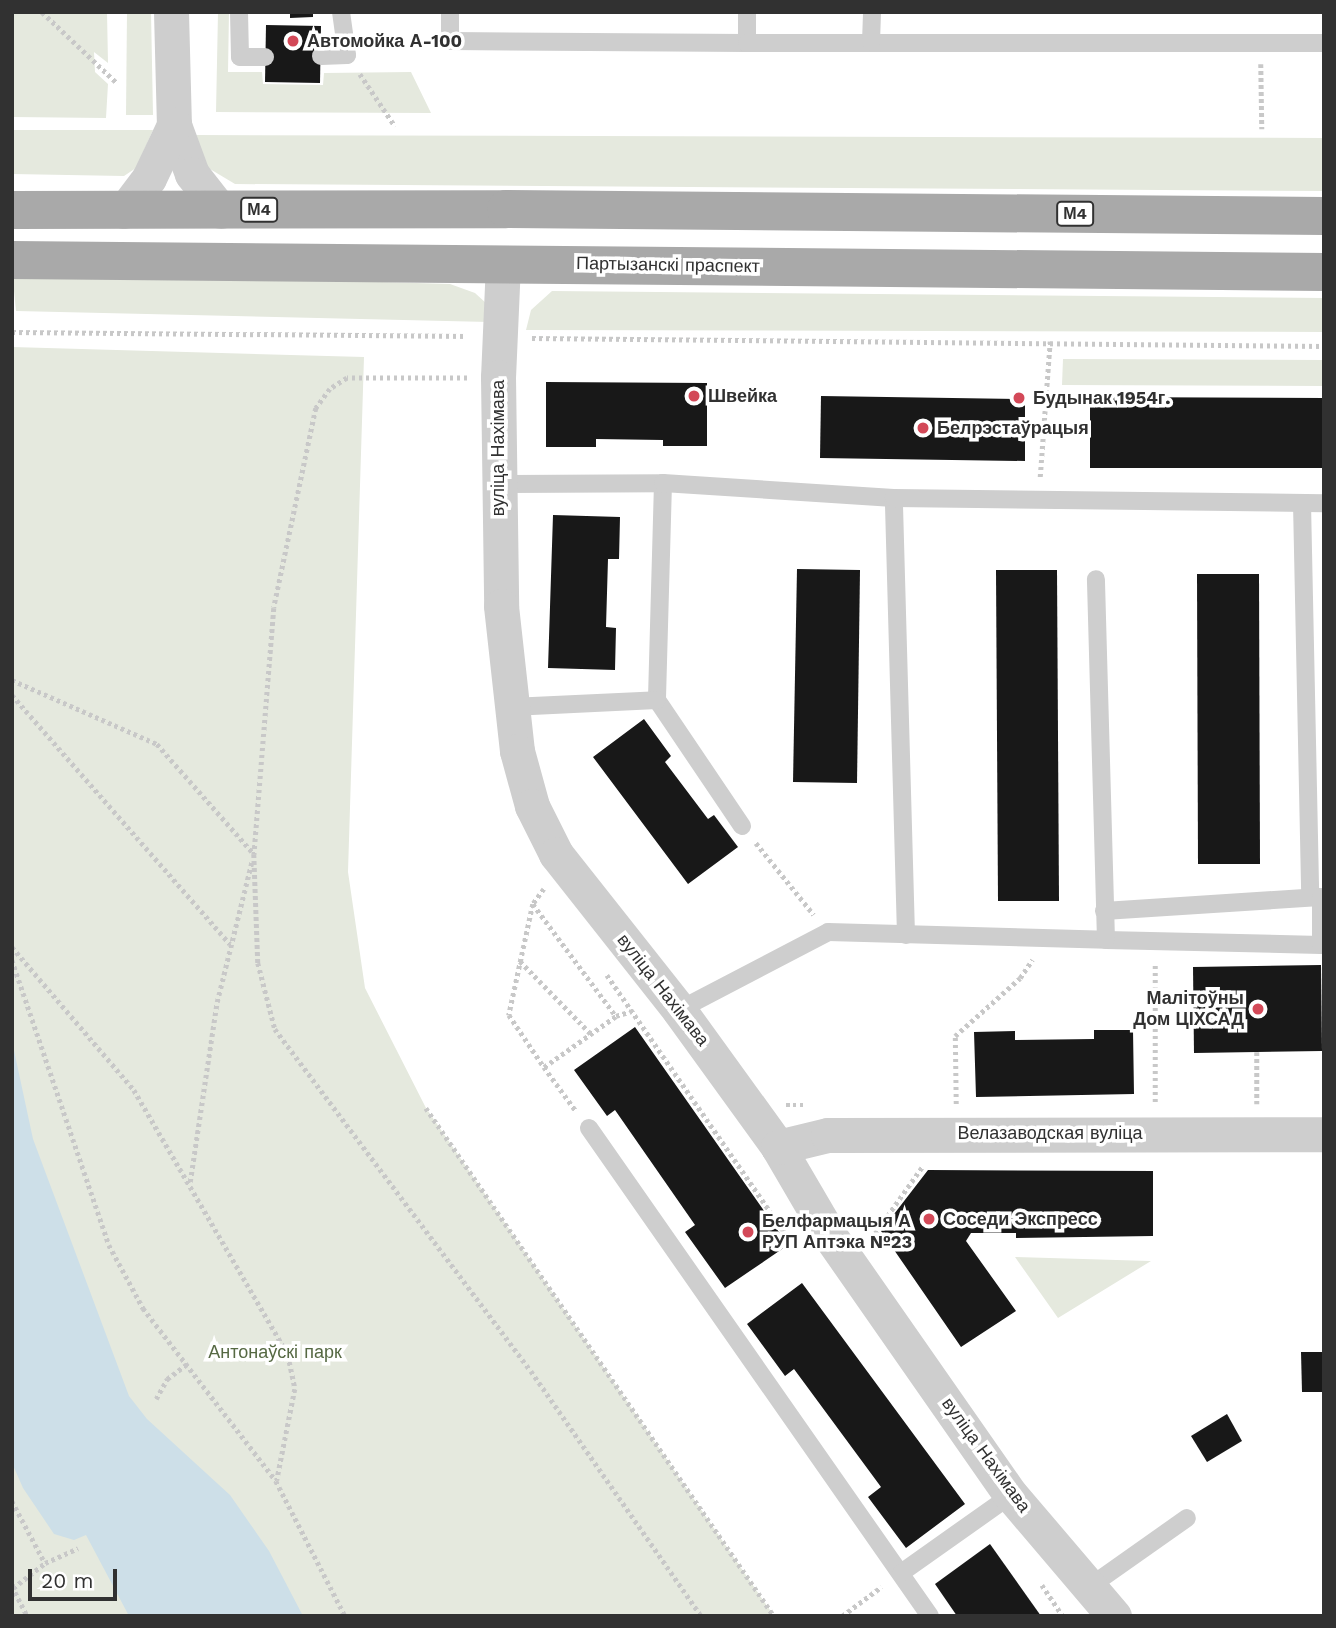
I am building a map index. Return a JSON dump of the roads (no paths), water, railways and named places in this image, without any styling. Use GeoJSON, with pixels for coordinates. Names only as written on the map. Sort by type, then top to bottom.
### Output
{"type":"FeatureCollection","features":[{"type":"Feature","properties":{"kind":"main road","name":"М4"},"geometry":{"type":"LineString","coordinates":[[12,210],[506,209],[1324,216]]}},
{"type":"Feature","properties":{"kind":"main road"},"geometry":{"type":"LineString","coordinates":[[503,263],[506,209]]}},
{"type":"Feature","properties":{"kind":"main road","name":"Партызанскі праспект"},"geometry":{"type":"LineString","coordinates":[[12,260],[1324,272]]}},
{"type":"Feature","properties":{"kind":"street"},"geometry":{"type":"LineString","coordinates":[[172,12],[174,125],[192,174],[221,211]]}},
{"type":"Feature","properties":{"kind":"street"},"geometry":{"type":"LineString","coordinates":[[124,211],[149,178],[174,125]]}},
{"type":"Feature","properties":{"kind":"street","name":"вуліца Нахімава"},"geometry":{"type":"LineString","coordinates":[[503,263],[498,484],[500,606],[511,707],[532,806],[556,854],[680,1010],[778,1147],[830,1236],[1011,1495],[1092,1584],[1114,1616]]}},
{"type":"Feature","properties":{"kind":"street","name":"Велазаводская вуліца"},"geometry":{"type":"LineString","coordinates":[[778,1147],[828,1135],[1324,1134]]}},
{"type":"Feature","properties":{"kind":"lane"},"geometry":{"type":"LineString","coordinates":[[239,12],[240,57],[265,57]]}},
{"type":"Feature","properties":{"kind":"lane"},"geometry":{"type":"LineString","coordinates":[[321,55],[348,55],[341,12]]}},
{"type":"Feature","properties":{"kind":"lane"},"geometry":{"type":"LineString","coordinates":[[450,12],[450,41],[1324,43]]}},
{"type":"Feature","properties":{"kind":"lane"},"geometry":{"type":"LineString","coordinates":[[747,12],[747,43]]}},
{"type":"Feature","properties":{"kind":"lane"},"geometry":{"type":"LineString","coordinates":[[871,42],[872,12]]}},
{"type":"Feature","properties":{"kind":"lane"},"geometry":{"type":"LineString","coordinates":[[498,484],[663,483],[894,498],[1324,503]]}},
{"type":"Feature","properties":{"kind":"lane"},"geometry":{"type":"LineString","coordinates":[[663,483],[657,700],[742,825]]}},
{"type":"Feature","properties":{"kind":"lane"},"geometry":{"type":"LineString","coordinates":[[894,498],[906,935]]}},
{"type":"Feature","properties":{"kind":"lane"},"geometry":{"type":"LineString","coordinates":[[680,1010],[828,932],[1321,945],[1302,503]]}},
{"type":"Feature","properties":{"kind":"lane"},"geometry":{"type":"LineString","coordinates":[[1096,579],[1106,940]]}},
{"type":"Feature","properties":{"kind":"lane"},"geometry":{"type":"LineString","coordinates":[[511,707],[657,700]]}},
{"type":"Feature","properties":{"kind":"lane"},"geometry":{"type":"LineString","coordinates":[[1104,911],[1318,897]]}},
{"type":"Feature","properties":{"kind":"lane"},"geometry":{"type":"LineString","coordinates":[[589,1128],[930,1616]]}},
{"type":"Feature","properties":{"kind":"lane"},"geometry":{"type":"LineString","coordinates":[[901,1573],[1011,1495]]}},
{"type":"Feature","properties":{"kind":"lane"},"geometry":{"type":"LineString","coordinates":[[1092,1584],[1187,1518]]}},
{"type":"Feature","properties":{"kind":"place","name":"Автомойка А-100"},"geometry":{"type":"Point","coordinates":[293,41]}},
{"type":"Feature","properties":{"kind":"place","name":"Швейка"},"geometry":{"type":"Point","coordinates":[694,396]}},
{"type":"Feature","properties":{"kind":"place","name":"Будынак 1954г."},"geometry":{"type":"Point","coordinates":[1019,398]}},
{"type":"Feature","properties":{"kind":"place","name":"Белрэстаўрацыя"},"geometry":{"type":"Point","coordinates":[923,428]}},
{"type":"Feature","properties":{"kind":"place","name":"Малітоўны Дом ЦІХСАД"},"geometry":{"type":"Point","coordinates":[1258,1009]}},
{"type":"Feature","properties":{"kind":"place","name":"Соседи Экспресс"},"geometry":{"type":"Point","coordinates":[929,1219]}},
{"type":"Feature","properties":{"kind":"place","name":"Белфармацыя А РУП Аптэка №23"},"geometry":{"type":"Point","coordinates":[748,1232]}},
{"type":"Feature","properties":{"kind":"park label","name":"Антонаўскі парк"},"geometry":{"type":"Point","coordinates":[275,1352]}}]}
